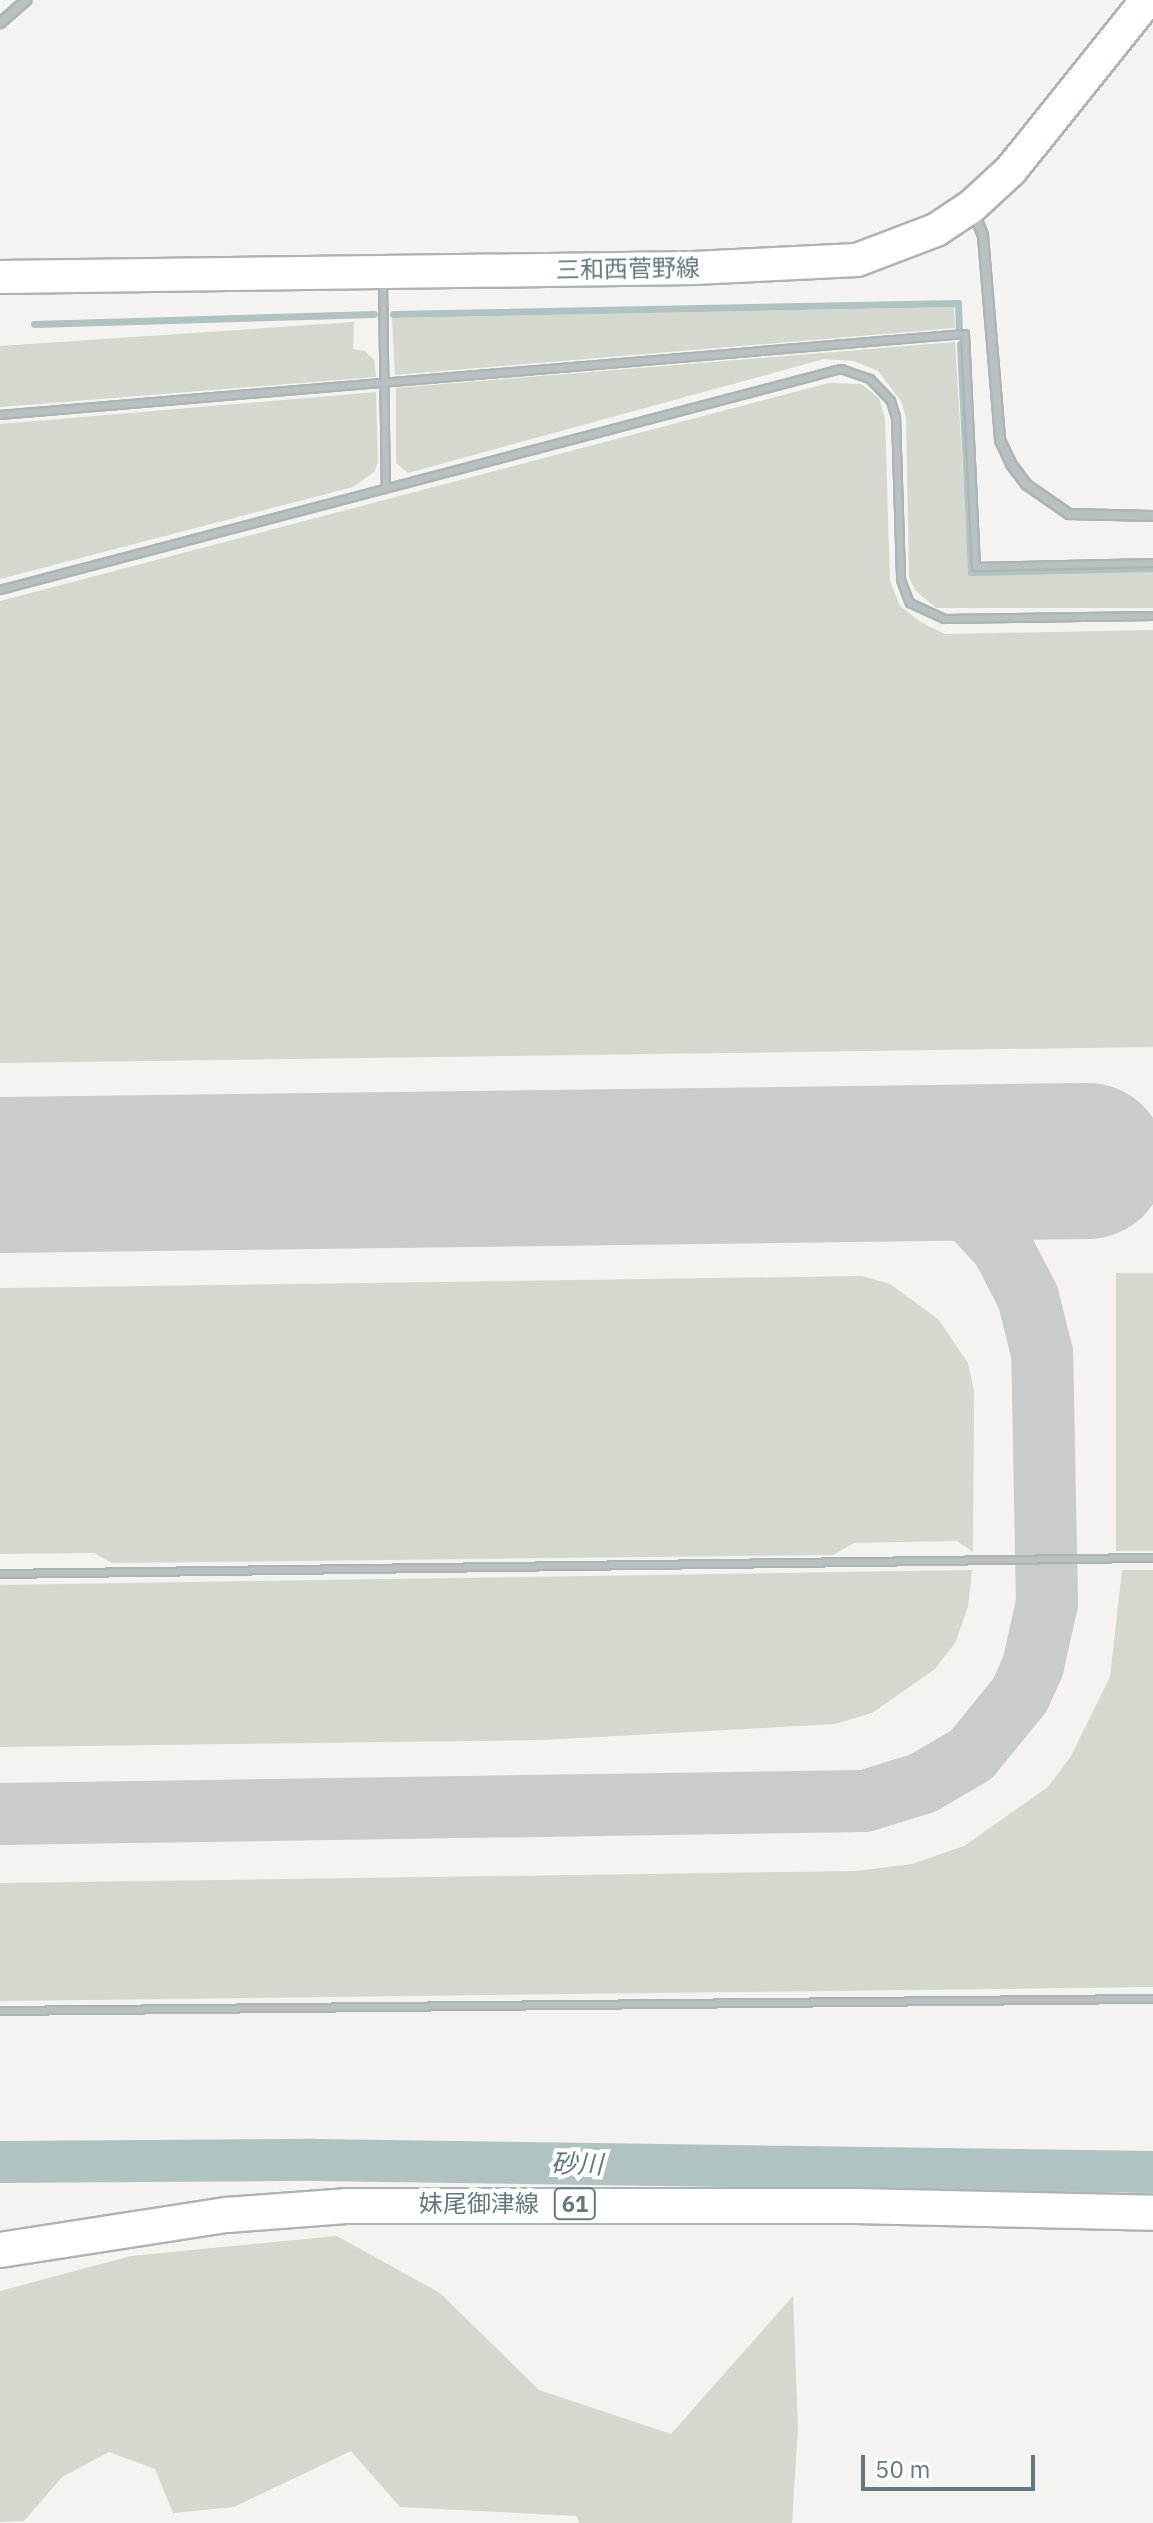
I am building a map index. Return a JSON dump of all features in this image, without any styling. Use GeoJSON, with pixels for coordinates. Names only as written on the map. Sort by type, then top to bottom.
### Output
{"type":"FeatureCollection","features":[{"type":"Feature","properties":{"kind":"main road","name":"三和西菅野線"},"geometry":{"type":"LineString","coordinates":[[0,277],[694,268],[857,260],[923,236],[972,206],[1011,170],[1147,0]]}},
{"type":"Feature","properties":{"kind":"main road","name":"妹尾御津線"},"geometry":{"type":"LineString","coordinates":[[0,2250],[212,2217],[346,2206],[522,2203],[1153,2213]]}},
{"type":"Feature","properties":{"kind":"street"},"geometry":{"type":"LineString","coordinates":[[0,23],[26,0]]}},
{"type":"Feature","properties":{"kind":"street"},"geometry":{"type":"LineString","coordinates":[[972,206],[983,236],[1000,440],[1011,464],[1027,485],[1069,514],[1153,516]]}},
{"type":"Feature","properties":{"kind":"lane"},"geometry":{"type":"LineString","coordinates":[[383,272],[386,487]]}},
{"type":"Feature","properties":{"kind":"lane"},"geometry":{"type":"LineString","coordinates":[[0,415],[965,334],[976,567],[1153,563]]}},
{"type":"Feature","properties":{"kind":"lane"},"geometry":{"type":"LineString","coordinates":[[0,590],[826,370],[855,371],[880,388],[896,417],[901,580],[910,603],[945,619],[1153,616]]}},
{"type":"Feature","properties":{"kind":"lane"},"geometry":{"type":"LineString","coordinates":[[0,1574],[1153,1558]]}},
{"type":"Feature","properties":{"kind":"lane"},"geometry":{"type":"LineString","coordinates":[[0,2011],[1153,1999]]}},
{"type":"Feature","properties":{"kind":"shaded area"},"geometry":{"type":"Polygon","coordinates":[[[954,307],[955,328],[395,375],[392,318],[954,307]]]}},
{"type":"Feature","properties":{"kind":"shaded area"},"geometry":{"type":"Polygon","coordinates":[[[354,322],[353,349],[365,351],[374,360],[376,377],[0,407],[0,346],[354,322]]]}},
{"type":"Feature","properties":{"kind":"shaded area"},"geometry":{"type":"Polygon","coordinates":[[[955,342],[969,575],[1153,571],[1153,608],[936,608],[915,590],[909,577],[906,417],[901,401],[878,371],[854,361],[824,359],[408,473],[396,463],[396,388],[955,342]]]}},
{"type":"Feature","properties":{"kind":"shaded area"},"geometry":{"type":"Polygon","coordinates":[[[829,383],[861,384],[879,398],[885,419],[890,581],[900,606],[922,623],[945,634],[1153,630],[1153,1047],[0,1063],[0,601],[829,383]]]}},
{"type":"Feature","properties":{"kind":"shaded area"},"geometry":{"type":"Polygon","coordinates":[[[376,392],[378,462],[374,472],[353,487],[0,579],[0,424],[376,392]]]}},
{"type":"Feature","properties":{"kind":"shaded area"},"geometry":{"type":"Polygon","coordinates":[[[1116,1273],[1153,1273],[1153,1551],[1116,1551],[1116,1273]]]}},
{"type":"Feature","properties":{"kind":"shaded area"},"geometry":{"type":"Polygon","coordinates":[[[862,1276],[890,1284],[938,1319],[968,1363],[974,1391],[973,1552],[957,1541],[854,1543],[833,1555],[112,1563],[94,1553],[0,1554],[0,1288],[862,1276]]]}},
{"type":"Feature","properties":{"kind":"shaded area"},"geometry":{"type":"Polygon","coordinates":[[[972,1570],[968,1607],[955,1643],[935,1669],[872,1713],[835,1724],[542,1740],[0,1747],[0,1585],[972,1570]]]}},
{"type":"Feature","properties":{"kind":"shaded area"},"geometry":{"type":"Polygon","coordinates":[[[1122,1570],[1153,1570],[1153,1987],[0,2001],[0,1883],[856,1871],[912,1864],[964,1846],[1048,1787],[1071,1756],[1110,1677],[1122,1570]]]}},
{"type":"Feature","properties":{"kind":"shaded area"},"geometry":{"type":"Polygon","coordinates":[[[337,2236],[440,2293],[539,2390],[671,2434],[793,2296],[798,2428],[792,2523],[579,2523],[577,2516],[400,2507],[351,2451],[234,2507],[173,2513],[155,2469],[109,2452],[62,2477],[24,2521],[0,2522],[0,2291],[131,2256],[337,2236]]]}},
{"type":"Feature","properties":{"kind":"waterway"},"geometry":{"type":"LineString","coordinates":[[393,314],[958,303],[959,329]]}},
{"type":"Feature","properties":{"kind":"waterway"},"geometry":{"type":"LineString","coordinates":[[34,324],[374,314]]}},
{"type":"Feature","properties":{"kind":"waterway"},"geometry":{"type":"LineString","coordinates":[[960,344],[971,572],[1153,568]]}},
{"type":"Feature","properties":{"kind":"waterway","name":"砂川"},"geometry":{"type":"LineString","coordinates":[[0,2162],[315,2160],[1153,2172]]}},
{"type":"Feature","properties":{"kind":"taxiway"},"geometry":{"type":"LineString","coordinates":[[0,1814],[865,1801],[923,1783],[971,1755],[1020,1695],[1033,1666],[1047,1603],[1042,1353],[1028,1297],[1002,1247],[965,1207],[923,1177],[893,1164]]}},
{"type":"Feature","properties":{"kind":"runway"},"geometry":{"type":"LineString","coordinates":[[0,1175],[1088,1161]]}}]}
